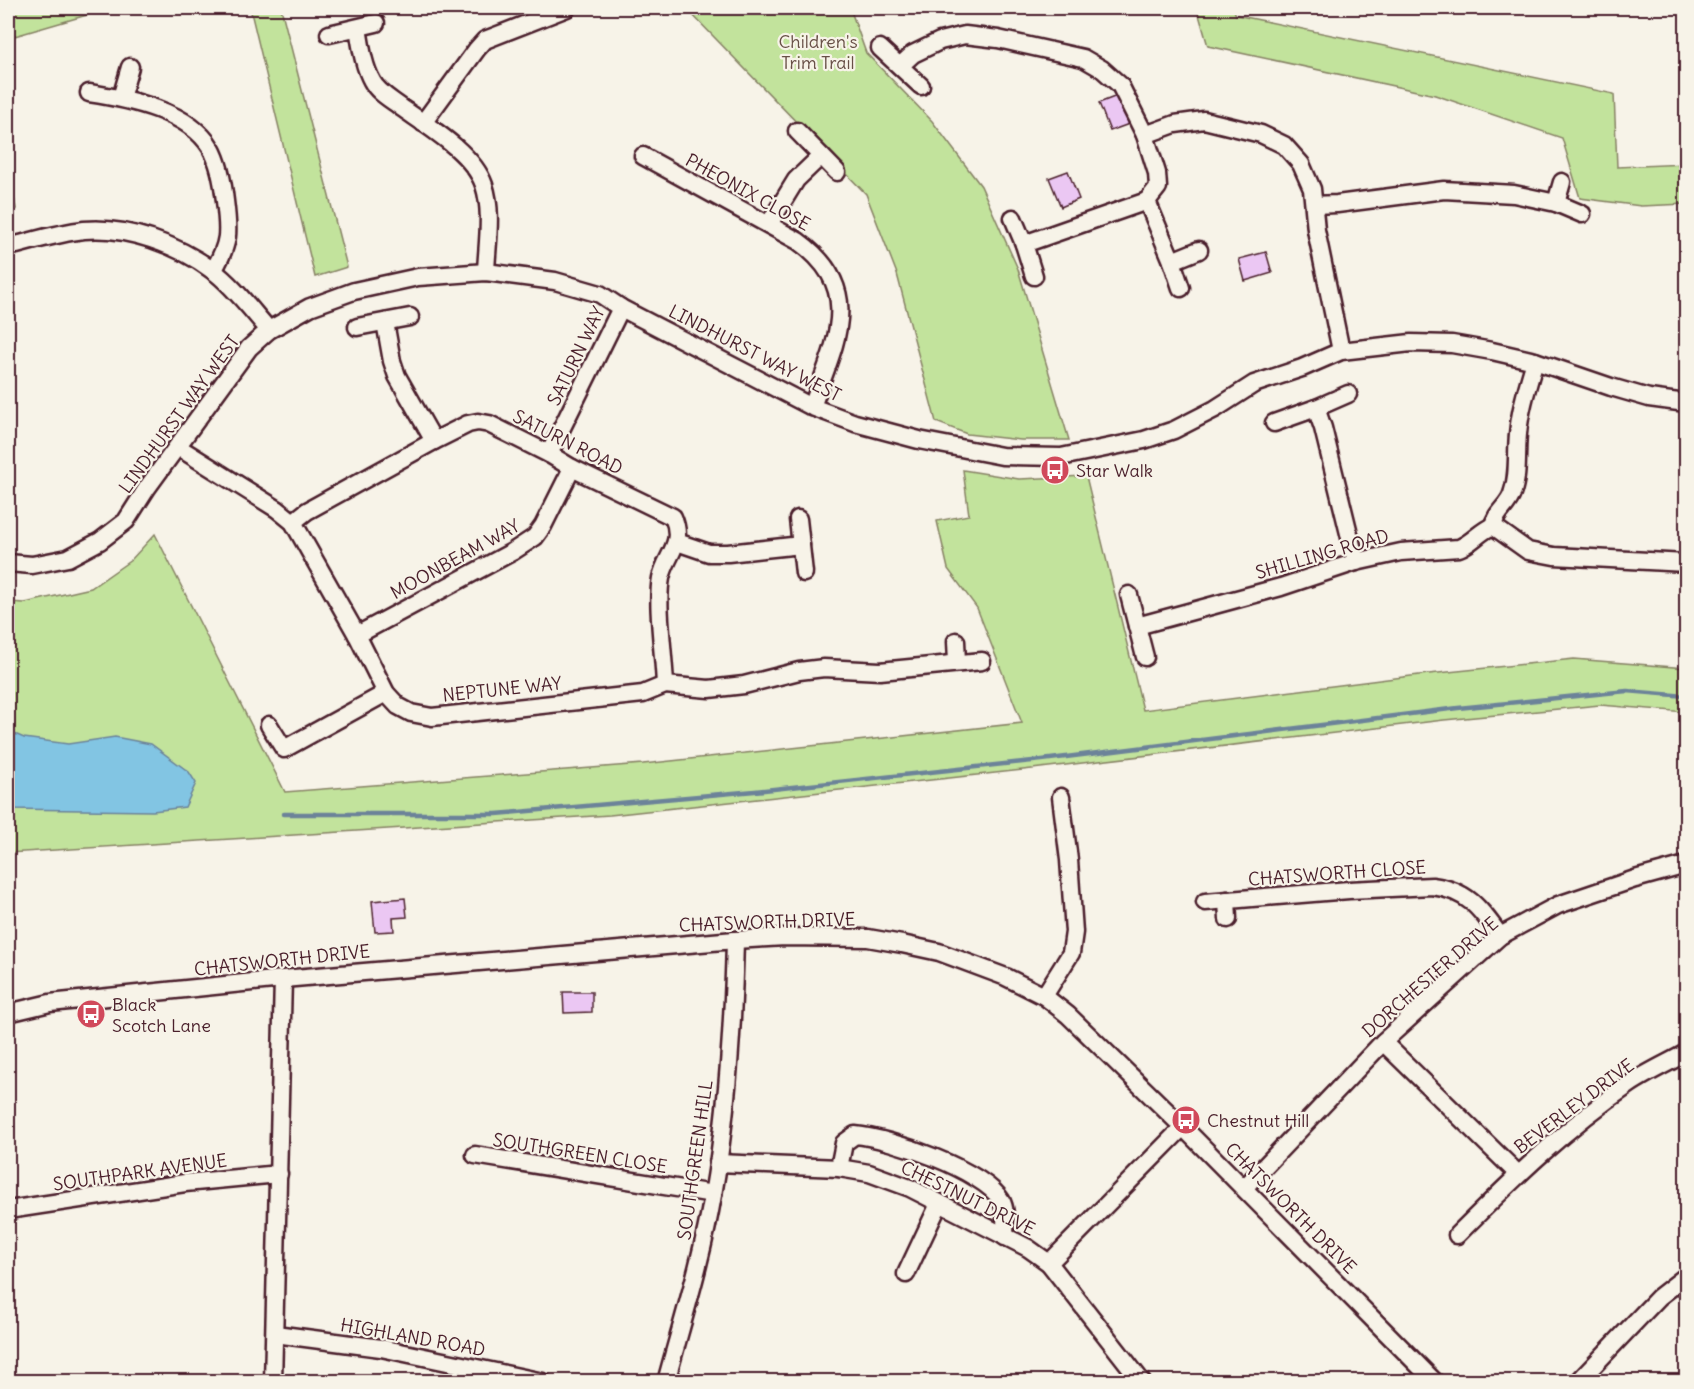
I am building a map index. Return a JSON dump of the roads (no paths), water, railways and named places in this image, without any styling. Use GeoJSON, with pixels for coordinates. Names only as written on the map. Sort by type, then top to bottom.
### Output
{"type":"FeatureCollection","features":[{"type":"Feature","properties":{"kind":"street"},"geometry":{"type":"LineString","coordinates":[[423,123],[485,40],[567,8]]}},
{"type":"Feature","properties":{"kind":"street"},"geometry":{"type":"LineString","coordinates":[[329,34],[376,23]]}},
{"type":"Feature","properties":{"kind":"street"},"geometry":{"type":"LineString","coordinates":[[358,28],[365,65],[372,82],[385,96],[466,157],[479,172],[485,188],[488,210],[486,272]]}},
{"type":"Feature","properties":{"kind":"street"},"geometry":{"type":"LineString","coordinates":[[900,66],[913,54],[940,40],[965,35],[998,39],[1083,58],[1102,69],[1120,85],[1145,135],[1157,173],[1158,187],[1147,201],[1024,244]]}},
{"type":"Feature","properties":{"kind":"street"},"geometry":{"type":"LineString","coordinates":[[880,48],[921,86]]}},
{"type":"Feature","properties":{"kind":"street"},"geometry":{"type":"LineString","coordinates":[[121,98],[130,66]]}},
{"type":"Feature","properties":{"kind":"street"},"geometry":{"type":"LineString","coordinates":[[89,93],[121,98],[155,109],[194,128],[210,147],[218,164],[228,223],[224,252],[213,271]]}},
{"type":"Feature","properties":{"kind":"street"},"geometry":{"type":"LineString","coordinates":[[1145,135],[1175,124],[1204,120],[1261,134],[1284,145],[1301,164],[1312,189],[1316,230],[1341,351]]}},
{"type":"Feature","properties":{"kind":"street"},"geometry":{"type":"LineString","coordinates":[[797,131],[837,172]]}},
{"type":"Feature","properties":{"kind":"street","name":"PHEONIX CLOSE"},"geometry":{"type":"LineString","coordinates":[[643,156],[769,224],[815,254],[828,268],[835,281],[839,299],[839,319],[835,342],[812,406]]}},
{"type":"Feature","properties":{"kind":"street"},"geometry":{"type":"LineString","coordinates":[[769,224],[796,180],[821,156]]}},
{"type":"Feature","properties":{"kind":"street"},"geometry":{"type":"LineString","coordinates":[[1556,203],[1562,182]]}},
{"type":"Feature","properties":{"kind":"street"},"geometry":{"type":"LineString","coordinates":[[1314,205],[1444,190],[1514,194],[1556,203],[1582,214]]}},
{"type":"Feature","properties":{"kind":"street"},"geometry":{"type":"LineString","coordinates":[[1147,201],[1181,288]]}},
{"type":"Feature","properties":{"kind":"street"},"geometry":{"type":"LineString","coordinates":[[1013,218],[1034,276]]}},
{"type":"Feature","properties":{"kind":"street"},"geometry":{"type":"LineString","coordinates":[[8,247],[62,233],[87,230],[133,233],[168,245],[213,271],[269,330]]}},
{"type":"Feature","properties":{"kind":"street"},"geometry":{"type":"LineString","coordinates":[[1172,261],[1199,250]]}},
{"type":"Feature","properties":{"kind":"street","name":"LINDHURST WAY WEST"},"geometry":{"type":"LineString","coordinates":[[8,563],[32,565],[68,558],[100,541],[126,521],[147,488],[249,348],[269,330],[310,307],[354,291],[418,278],[486,272],[555,282],[600,294],[621,308],[812,406],[855,423],[1002,456],[1061,457],[1121,446],[1174,430],[1215,409],[1254,384],[1302,368],[1341,351],[1411,343],[1452,344],[1535,361],[1649,398],[1686,403]]}},
{"type":"Feature","properties":{"kind":"street","name":"SATURN WAY"},"geometry":{"type":"LineString","coordinates":[[549,454],[621,308]]}},
{"type":"Feature","properties":{"kind":"street"},"geometry":{"type":"LineString","coordinates":[[357,327],[410,317]]}},
{"type":"Feature","properties":{"kind":"street"},"geometry":{"type":"LineString","coordinates":[[385,322],[397,376],[434,441]]}},
{"type":"Feature","properties":{"kind":"street"},"geometry":{"type":"LineString","coordinates":[[1535,361],[1523,402],[1518,432],[1516,479],[1512,497],[1499,512],[1493,526],[1528,551],[1564,556],[1686,563]]}},
{"type":"Feature","properties":{"kind":"street"},"geometry":{"type":"LineString","coordinates":[[1274,423],[1348,394]]}},
{"type":"Feature","properties":{"kind":"street"},"geometry":{"type":"LineString","coordinates":[[1316,408],[1356,562]]}},
{"type":"Feature","properties":{"kind":"street","name":"SATURN ROAD"},"geometry":{"type":"LineString","coordinates":[[293,522],[307,511],[434,441],[468,424],[478,422],[489,424],[572,468],[674,517],[678,527],[677,542]]}},
{"type":"Feature","properties":{"kind":"street","name":"NEPTUNE WAY"},"geometry":{"type":"LineString","coordinates":[[178,447],[277,509],[293,522],[357,635],[386,693],[398,706],[411,713],[432,717],[643,694],[665,684],[709,689],[744,685],[799,671],[824,668],[880,671],[982,661]]}},
{"type":"Feature","properties":{"kind":"street","name":"MOONBEAM WAY"},"geometry":{"type":"LineString","coordinates":[[357,635],[512,552],[535,537],[543,526],[572,468]]}},
{"type":"Feature","properties":{"kind":"street"},"geometry":{"type":"LineString","coordinates":[[798,519],[804,573]]}},
{"type":"Feature","properties":{"kind":"street","name":"SHILLING ROAD"},"geometry":{"type":"LineString","coordinates":[[1137,626],[1281,587],[1356,562],[1401,552],[1459,548],[1493,526]]}},
{"type":"Feature","properties":{"kind":"street"},"geometry":{"type":"LineString","coordinates":[[665,684],[660,593],[662,576],[677,542],[709,553],[801,545]]}},
{"type":"Feature","properties":{"kind":"street"},"geometry":{"type":"LineString","coordinates":[[1129,595],[1145,657]]}},
{"type":"Feature","properties":{"kind":"street"},"geometry":{"type":"LineString","coordinates":[[956,640],[957,662]]}},
{"type":"Feature","properties":{"kind":"street"},"geometry":{"type":"LineString","coordinates":[[269,725],[284,749],[386,693]]}},
{"type":"Feature","properties":{"kind":"street"},"geometry":{"type":"LineString","coordinates":[[1044,996],[1071,953],[1074,932],[1069,860],[1061,797]]}},
{"type":"Feature","properties":{"kind":"street","name":"DORCHESTER DRIVE"},"geometry":{"type":"LineString","coordinates":[[1244,1188],[1383,1041],[1500,936],[1558,905],[1635,879],[1686,865]]}},
{"type":"Feature","properties":{"kind":"street","name":"CHATSWORTH CLOSE"},"geometry":{"type":"LineString","coordinates":[[1205,902],[1349,890],[1438,887],[1466,896],[1485,914],[1500,936]]}},
{"type":"Feature","properties":{"kind":"street","name":"CHATSWORTH CLOSE"},"geometry":{"type":"LineString","coordinates":[[1227,900],[1228,919]]}},
{"type":"Feature","properties":{"kind":"street","name":"CHATSWORTH DRIVE"},"geometry":{"type":"LineString","coordinates":[[8,1012],[50,1003],[283,979],[735,940],[785,937],[868,938],[939,952],[1006,977],[1044,996],[1068,1015],[1183,1127],[1435,1382]]}},
{"type":"Feature","properties":{"kind":"street","name":"SOUTHGREEN HILL"},"geometry":{"type":"LineString","coordinates":[[666,1382],[694,1287],[718,1162],[733,1007],[735,940]]}},
{"type":"Feature","properties":{"kind":"street"},"geometry":{"type":"LineString","coordinates":[[273,1382],[283,979]]}},
{"type":"Feature","properties":{"kind":"street","name":"BEVERLEY DRIVE"},"geometry":{"type":"LineString","coordinates":[[1383,1041],[1518,1174]]}},
{"type":"Feature","properties":{"kind":"street","name":"BEVERLEY DRIVE"},"geometry":{"type":"LineString","coordinates":[[1457,1235],[1518,1174],[1560,1137],[1631,1083],[1686,1053]]}},
{"type":"Feature","properties":{"kind":"street"},"geometry":{"type":"LineString","coordinates":[[1049,1263],[1183,1127]]}},
{"type":"Feature","properties":{"kind":"street"},"geometry":{"type":"LineString","coordinates":[[838,1168],[844,1143],[855,1135],[869,1136],[903,1145],[937,1159],[974,1178],[993,1191],[1003,1202],[1005,1237]]}},
{"type":"Feature","properties":{"kind":"street","name":"SOUTHGREEN CLOSE"},"geometry":{"type":"LineString","coordinates":[[475,1155],[713,1194]]}},
{"type":"Feature","properties":{"kind":"street","name":"CHESTNUT DRIVE"},"geometry":{"type":"LineString","coordinates":[[718,1162],[838,1168],[869,1173],[910,1188],[1028,1248],[1049,1263],[1138,1380]]}},
{"type":"Feature","properties":{"kind":"street","name":"SOUTHPARK AVENUE"},"geometry":{"type":"LineString","coordinates":[[8,1210],[185,1183],[279,1174]]}},
{"type":"Feature","properties":{"kind":"street"},"geometry":{"type":"LineString","coordinates":[[906,1274],[939,1204]]}},
{"type":"Feature","properties":{"kind":"street"},"geometry":{"type":"LineString","coordinates":[[1578,1382],[1659,1297],[1686,1276]]}},
{"type":"Feature","properties":{"kind":"street","name":"HIGHLAND ROAD"},"geometry":{"type":"LineString","coordinates":[[275,1334],[381,1348],[493,1376],[543,1382]]}},
{"type":"Feature","properties":{"kind":"water"},"geometry":{"type":"Polygon","coordinates":[[[8,731],[24,738],[68,744],[115,737],[151,744],[189,772],[196,783],[185,807],[153,811],[8,809],[8,731]]]}},
{"type":"Feature","properties":{"kind":"waterway"},"geometry":{"type":"LineString","coordinates":[[284,814],[496,814],[755,791],[1042,760],[1458,708],[1627,691],[1686,696]]}},
{"type":"Feature","properties":{"kind":"place","name":"Star Walk"},"geometry":{"type":"Point","coordinates":[1055,470]}},
{"type":"Feature","properties":{"kind":"place","name":"Black Scotch Lane"},"geometry":{"type":"Point","coordinates":[91,1014]}},
{"type":"Feature","properties":{"kind":"place","name":"Chestnut Hill"},"geometry":{"type":"Point","coordinates":[1186,1120]}},
{"type":"Feature","properties":{"kind":"park label","name":"Children's Trim Trail"},"geometry":{"type":"Point","coordinates":[818,51]}}]}
